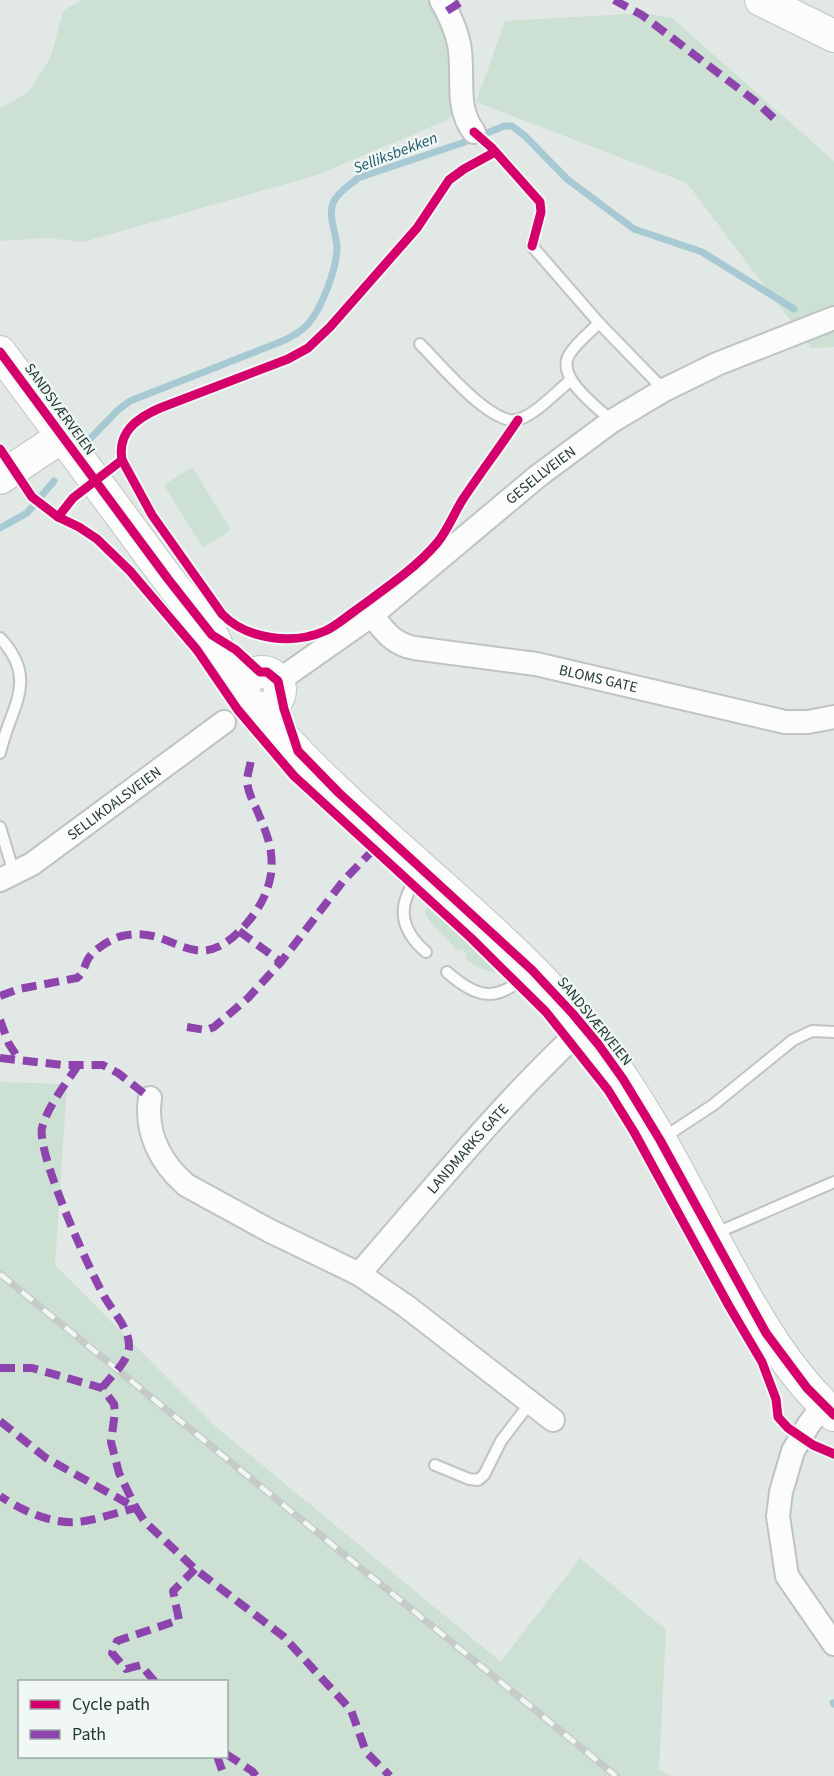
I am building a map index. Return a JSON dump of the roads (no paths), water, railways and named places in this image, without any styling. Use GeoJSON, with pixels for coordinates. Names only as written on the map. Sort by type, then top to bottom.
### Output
{"type":"FeatureCollection","features":[{"type":"Feature","properties":{"kind":"street"},"geometry":{"type":"LineString","coordinates":[[441,0],[459,44],[462,104],[465,117],[474,132]]}},
{"type":"Feature","properties":{"kind":"street"},"geometry":{"type":"LineString","coordinates":[[761,0],[834,36]]}},
{"type":"Feature","properties":{"kind":"street","name":"GESELLVEIEN"},"geometry":{"type":"LineString","coordinates":[[264,688],[372,615],[538,476],[612,421],[664,390],[717,364],[834,318]]}},
{"type":"Feature","properties":{"kind":"street","name":"SANDSVÆRVEIEN"},"geometry":{"type":"LineString","coordinates":[[0,352],[168,579],[212,635],[236,650],[264,688],[278,733],[333,787],[532,970],[584,1027],[623,1079],[660,1140],[766,1333],[792,1369],[831,1406]]}},
{"type":"Feature","properties":{"kind":"street"},"geometry":{"type":"LineString","coordinates":[[0,478],[63,436]]}},
{"type":"Feature","properties":{"kind":"street","name":"BLOMS GATE"},"geometry":{"type":"LineString","coordinates":[[372,615],[391,638],[401,645],[414,648],[536,664],[785,722],[808,722],[834,717]]}},
{"type":"Feature","properties":{"kind":"street","name":"SELLIKDALSVEIEN"},"geometry":{"type":"LineString","coordinates":[[7,877],[75,832],[224,722]]}},
{"type":"Feature","properties":{"kind":"street","name":"LANDMARKS GATE"},"geometry":{"type":"LineString","coordinates":[[359,1274],[502,1110],[584,1027]]}},
{"type":"Feature","properties":{"kind":"street"},"geometry":{"type":"LineString","coordinates":[[150,1098],[149,1120],[157,1148],[170,1169],[186,1185],[270,1232],[359,1274],[406,1306],[553,1420]]}},
{"type":"Feature","properties":{"kind":"street"},"geometry":{"type":"LineString","coordinates":[[831,1406],[809,1424],[793,1451],[781,1492],[778,1516],[786,1576],[834,1644]]}},
{"type":"Feature","properties":{"kind":"lane"},"geometry":{"type":"LineString","coordinates":[[532,246],[599,323],[664,390]]}},
{"type":"Feature","properties":{"kind":"lane"},"geometry":{"type":"LineString","coordinates":[[599,323],[568,356],[567,371],[571,380],[612,421]]}},
{"type":"Feature","properties":{"kind":"lane"},"geometry":{"type":"LineString","coordinates":[[420,344],[479,404],[508,422],[529,414],[571,380]]}},
{"type":"Feature","properties":{"kind":"lane"},"geometry":{"type":"LineString","coordinates":[[0,638],[9,648],[20,673],[15,712],[0,753]]}},
{"type":"Feature","properties":{"kind":"lane"},"geometry":{"type":"LineString","coordinates":[[0,827],[7,877]]}},
{"type":"Feature","properties":{"kind":"lane"},"geometry":{"type":"LineString","coordinates":[[424,870],[412,884],[402,912],[407,928],[417,945],[426,952]]}},
{"type":"Feature","properties":{"kind":"lane"},"geometry":{"type":"LineString","coordinates":[[447,972],[473,992],[486,994],[508,989],[532,970]]}},
{"type":"Feature","properties":{"kind":"lane"},"geometry":{"type":"LineString","coordinates":[[660,1140],[713,1105],[793,1040],[812,1031],[834,1032]]}},
{"type":"Feature","properties":{"kind":"lane"},"geometry":{"type":"LineString","coordinates":[[711,1236],[834,1182]]}},
{"type":"Feature","properties":{"kind":"lane"},"geometry":{"type":"LineString","coordinates":[[435,1465],[469,1479],[478,1480],[484,1475],[501,1441],[530,1403]]}},
{"type":"Feature","properties":{"kind":"waterway","name":"Selliksbekken"},"geometry":{"type":"LineString","coordinates":[[87,442],[130,401],[285,340],[306,327],[323,298],[332,276],[337,247],[332,206],[339,194],[358,178],[462,143],[504,126],[512,126],[525,136],[567,179],[634,229],[702,252],[794,309]]}},
{"type":"Feature","properties":{"kind":"waterway","name":"Selliksbekken"},"geometry":{"type":"LineString","coordinates":[[0,528],[27,513],[54,481]]}},
{"type":"Feature","properties":{"kind":"railway"},"geometry":{"type":"LineString","coordinates":[[0,1274],[616,1776]]}}]}
